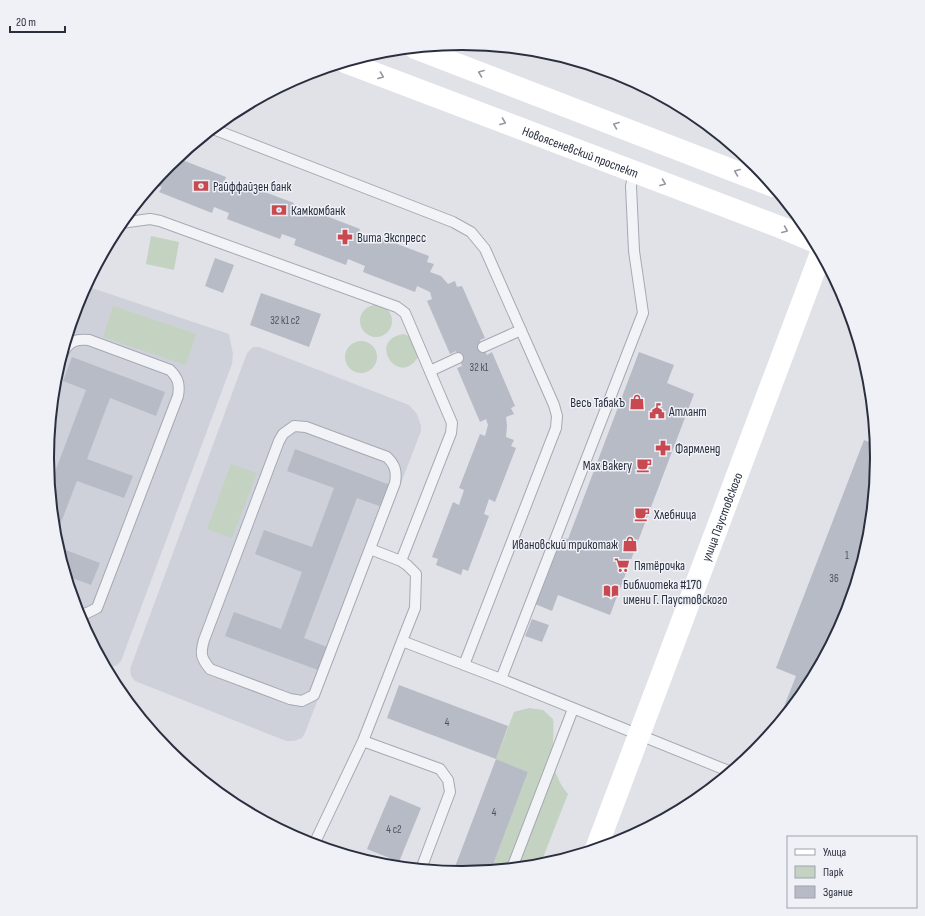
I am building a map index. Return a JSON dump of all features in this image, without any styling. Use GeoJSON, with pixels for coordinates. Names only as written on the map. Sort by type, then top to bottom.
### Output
{"type":"FeatureCollection","features":[{"type":"Feature","properties":{"kind":"main road"},"geometry":{"type":"LineString","coordinates":[[425,52],[762,182]]}},
{"type":"Feature","properties":{"kind":"main road","name":"Новоясеневский проспект"},"geometry":{"type":"LineString","coordinates":[[353,65],[806,238]]}},
{"type":"Feature","properties":{"kind":"main road","name":"улица Паустовского"},"geometry":{"type":"LineString","coordinates":[[599,842],[819,259]]}},
{"type":"Feature","properties":{"kind":"lane"},"geometry":{"type":"LineString","coordinates":[[218,131],[453,222],[470,232],[485,249],[554,405],[557,416],[556,428],[464,666]]}},
{"type":"Feature","properties":{"kind":"lane"},"geometry":{"type":"LineString","coordinates":[[501,679],[643,313],[634,251],[631,186],[634,172]]}},
{"type":"Feature","properties":{"kind":"lane"},"geometry":{"type":"LineString","coordinates":[[130,222],[150,219],[160,221],[397,307],[405,313],[452,423],[451,433],[401,561]]}},
{"type":"Feature","properties":{"kind":"lane"},"geometry":{"type":"LineString","coordinates":[[483,347],[521,330]]}},
{"type":"Feature","properties":{"kind":"lane"},"geometry":{"type":"LineString","coordinates":[[71,343],[77,339],[89,340],[170,370],[176,377],[180,386],[178,396],[97,608],[86,614]]}},
{"type":"Feature","properties":{"kind":"lane"},"geometry":{"type":"LineString","coordinates":[[430,371],[458,358]]}},
{"type":"Feature","properties":{"kind":"lane"},"geometry":{"type":"LineString","coordinates":[[294,426],[306,427],[387,457],[394,464],[397,473],[395,483],[370,549],[314,695],[302,701],[290,699],[210,669],[203,660],[201,650],[204,640],[283,434],[294,426]]}},
{"type":"Feature","properties":{"kind":"lane"},"geometry":{"type":"LineString","coordinates":[[317,839],[363,742],[415,608],[416,574],[401,561],[370,549]]}},
{"type":"Feature","properties":{"kind":"lane"},"geometry":{"type":"LineString","coordinates":[[402,642],[501,679],[640,735],[692,758],[726,770]]}},
{"type":"Feature","properties":{"kind":"lane"},"geometry":{"type":"LineString","coordinates":[[514,863],[573,708]]}},
{"type":"Feature","properties":{"kind":"lane"},"geometry":{"type":"LineString","coordinates":[[363,742],[440,769],[448,780],[450,792],[423,864]]}},
{"type":"Feature","properties":{"kind":"shaded area"},"geometry":{"type":"Polygon","coordinates":[[[92,288],[229,334],[233,354],[232,364],[121,661],[112,667],[109,662],[76,589],[62,538],[55,485],[55,431],[62,378],[76,327],[92,288]]]}},
{"type":"Feature","properties":{"kind":"shaded area"},"geometry":{"type":"Polygon","coordinates":[[[253,347],[259,347],[409,405],[417,414],[421,426],[421,431],[305,733],[302,738],[294,741],[286,741],[135,681],[131,676],[130,669],[247,353],[253,347]]]}},
{"type":"Feature","properties":{"kind":"green space"},"geometry":{"type":"Polygon","coordinates":[[[151,236],[179,242],[174,270],[146,264],[151,236]]]}},
{"type":"Feature","properties":{"kind":"green space"},"geometry":{"type":"Polygon","coordinates":[[[373,305],[379,305],[388,309],[392,321],[388,333],[379,337],[373,337],[364,333],[360,324],[360,318],[364,309],[373,305]]]}},
{"type":"Feature","properties":{"kind":"green space"},"geometry":{"type":"Polygon","coordinates":[[[113,306],[196,334],[186,365],[103,337],[113,306]]]}},
{"type":"Feature","properties":{"kind":"green space"},"geometry":{"type":"Polygon","coordinates":[[[404,334],[411,337],[418,357],[410,365],[402,368],[395,365],[389,359],[386,352],[387,344],[393,338],[404,334]]]}},
{"type":"Feature","properties":{"kind":"green space"},"geometry":{"type":"Polygon","coordinates":[[[358,341],[364,341],[373,345],[377,357],[373,369],[364,373],[358,373],[349,369],[345,360],[345,354],[349,345],[358,341]]]}},
{"type":"Feature","properties":{"kind":"green space"},"geometry":{"type":"Polygon","coordinates":[[[231,464],[257,473],[232,538],[207,529],[231,464]]]}},
{"type":"Feature","properties":{"kind":"green space"},"geometry":{"type":"Polygon","coordinates":[[[529,708],[543,710],[553,719],[553,757],[555,771],[568,794],[543,858],[516,863],[493,865],[528,772],[496,759],[514,712],[529,708]]]}},
{"type":"Feature","properties":{"kind":"building"},"geometry":{"type":"Polygon","coordinates":[[[183,161],[226,177],[224,183],[239,189],[241,183],[294,203],[291,209],[306,214],[308,209],[360,229],[358,235],[375,241],[376,236],[429,256],[427,262],[434,264],[430,272],[441,276],[448,284],[455,281],[457,287],[462,286],[485,338],[480,340],[483,347],[487,355],[492,352],[515,406],[511,408],[514,414],[506,417],[506,437],[514,440],[511,446],[516,448],[495,502],[489,499],[484,514],[489,516],[468,571],[463,569],[461,575],[436,565],[438,559],[432,557],[453,502],[459,505],[464,490],[459,488],[480,434],[485,436],[488,425],[486,419],[480,422],[457,368],[462,366],[456,351],[450,354],[427,301],[432,299],[430,292],[417,286],[415,292],[363,272],[365,266],[348,259],[346,265],[294,245],[296,239],[282,234],[280,239],[227,219],[229,213],[214,207],[212,213],[159,192],[162,187],[159,186],[183,161]]]}},
{"type":"Feature","properties":{"kind":"building"},"geometry":{"type":"Polygon","coordinates":[[[215,258],[234,265],[223,293],[205,286],[215,258]]]}},
{"type":"Feature","properties":{"kind":"building"},"geometry":{"type":"Polygon","coordinates":[[[261,293],[321,314],[309,347],[250,325],[261,293]]]}},
{"type":"Feature","properties":{"kind":"building"},"geometry":{"type":"Polygon","coordinates":[[[639,352],[674,365],[667,383],[694,394],[610,615],[558,595],[552,611],[535,604],[560,537],[568,539],[639,352]]]}},
{"type":"Feature","properties":{"kind":"building"},"geometry":{"type":"Polygon","coordinates":[[[72,357],[165,392],[156,416],[110,398],[87,459],[133,476],[124,498],[77,481],[60,525],[55,473],[86,390],[63,381],[72,357]]]}},
{"type":"Feature","properties":{"kind":"building"},"geometry":{"type":"Polygon","coordinates":[[[864,440],[870,442],[870,485],[863,538],[857,564],[839,614],[816,662],[802,685],[783,710],[796,676],[776,668],[864,440]]]}},
{"type":"Feature","properties":{"kind":"building"},"geometry":{"type":"Polygon","coordinates":[[[295,449],[390,485],[382,507],[357,498],[304,638],[327,647],[318,670],[225,636],[234,612],[281,629],[302,572],[255,554],[264,530],[312,547],[334,488],[287,471],[295,449]]]}},
{"type":"Feature","properties":{"kind":"building"},"geometry":{"type":"Polygon","coordinates":[[[65,550],[100,563],[91,585],[72,578],[65,550]]]}},
{"type":"Feature","properties":{"kind":"building"},"geometry":{"type":"Polygon","coordinates":[[[532,619],[549,625],[542,642],[525,636],[532,619]]]}},
{"type":"Feature","properties":{"kind":"building"},"geometry":{"type":"Polygon","coordinates":[[[399,685],[508,726],[496,759],[387,718],[399,685]]]}},
{"type":"Feature","properties":{"kind":"building"},"geometry":{"type":"Polygon","coordinates":[[[496,759],[528,772],[493,865],[455,866],[496,759]]]}},
{"type":"Feature","properties":{"kind":"building"},"geometry":{"type":"Polygon","coordinates":[[[390,795],[421,808],[399,861],[367,849],[390,795]]]}},
{"type":"Feature","properties":{"kind":"place","name":"Райффайзен банк"},"geometry":{"type":"Point","coordinates":[201,186]}},
{"type":"Feature","properties":{"kind":"place","name":"Камкомбанк"},"geometry":{"type":"Point","coordinates":[279,210]}},
{"type":"Feature","properties":{"kind":"place","name":"Вита Экспресс"},"geometry":{"type":"Point","coordinates":[345,237]}},
{"type":"Feature","properties":{"kind":"place","name":"Весь ТабакЪ"},"geometry":{"type":"Point","coordinates":[637,402]}},
{"type":"Feature","properties":{"kind":"place","name":"Атлант"},"geometry":{"type":"Point","coordinates":[657,411]}},
{"type":"Feature","properties":{"kind":"place","name":"Фармленд"},"geometry":{"type":"Point","coordinates":[663,448]}},
{"type":"Feature","properties":{"kind":"place","name":"Max Bakery"},"geometry":{"type":"Point","coordinates":[644,465]}},
{"type":"Feature","properties":{"kind":"place","name":"Хлебница"},"geometry":{"type":"Point","coordinates":[642,514]}},
{"type":"Feature","properties":{"kind":"place","name":"Ивановский трикотаж"},"geometry":{"type":"Point","coordinates":[630,544]}},
{"type":"Feature","properties":{"kind":"place","name":"Пятёрочка"},"geometry":{"type":"Point","coordinates":[622,565]}},
{"type":"Feature","properties":{"kind":"place","name":"Библиотека #170 имени Г. Паустовского"},"geometry":{"type":"Point","coordinates":[611,591]}}]}
